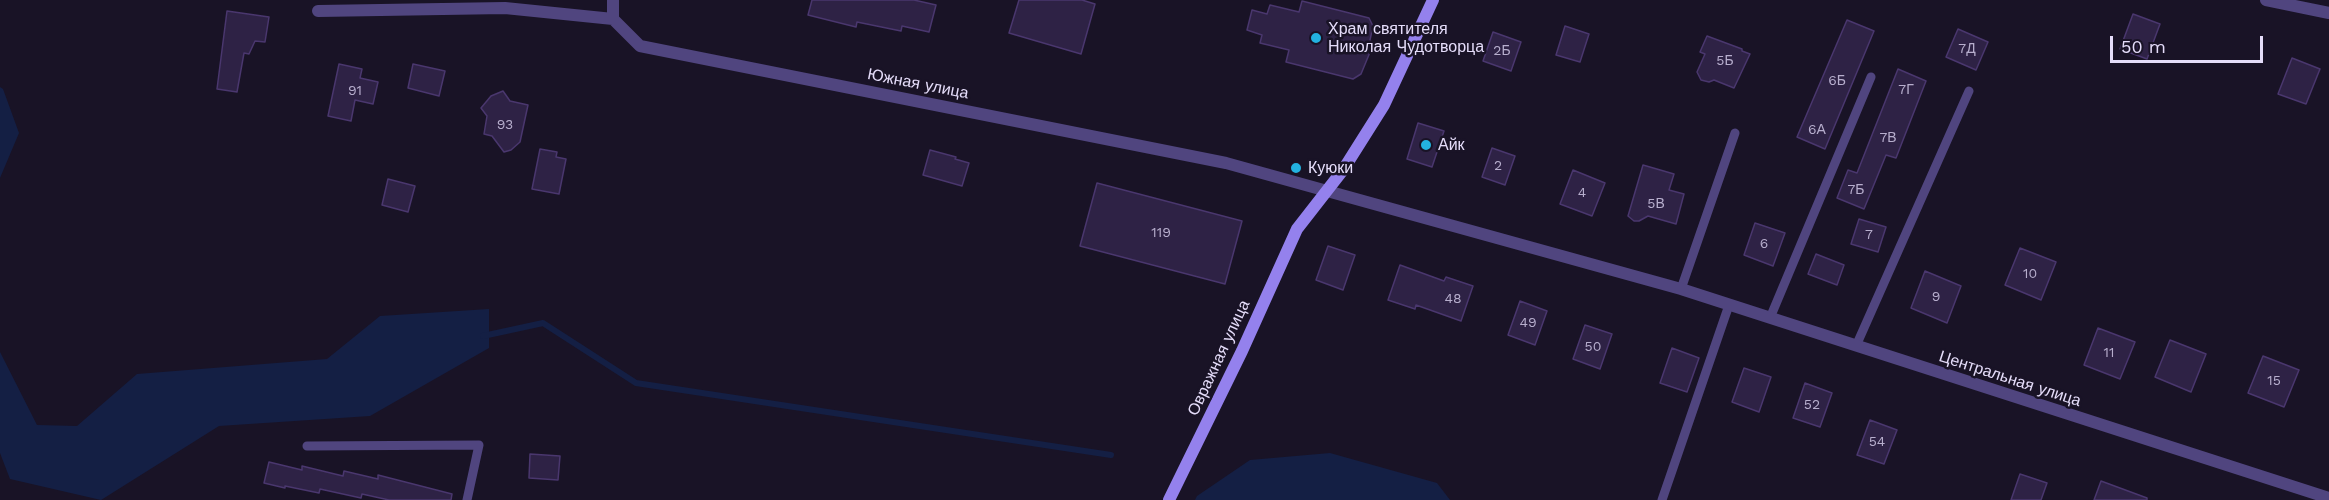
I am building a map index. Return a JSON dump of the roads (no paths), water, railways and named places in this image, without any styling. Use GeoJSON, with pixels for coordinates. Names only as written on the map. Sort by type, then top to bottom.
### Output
{"type":"FeatureCollection","features":[{"type":"Feature","properties":{"kind":"street"},"geometry":{"type":"LineString","coordinates":[[318,11],[505,8],[613,19],[613,0]]}},
{"type":"Feature","properties":{"kind":"street","name":"Овражная улица"},"geometry":{"type":"LineString","coordinates":[[1169,500],[1237,361],[1297,229],[1343,170],[1384,105],[1433,0]]}},
{"type":"Feature","properties":{"kind":"street"},"geometry":{"type":"LineString","coordinates":[[2266,0],[2329,13]]}},
{"type":"Feature","properties":{"kind":"street","name":"Южная улица"},"geometry":{"type":"LineString","coordinates":[[613,19],[640,46],[1226,163],[1327,191]]}},
{"type":"Feature","properties":{"kind":"street","name":"Центральная улица"},"geometry":{"type":"LineString","coordinates":[[1327,191],[1681,289],[2329,498]]}},
{"type":"Feature","properties":{"kind":"lane"},"geometry":{"type":"LineString","coordinates":[[1770,318],[1871,77]]}},
{"type":"Feature","properties":{"kind":"lane"},"geometry":{"type":"LineString","coordinates":[[1856,346],[1969,91]]}},
{"type":"Feature","properties":{"kind":"lane"},"geometry":{"type":"LineString","coordinates":[[1681,289],[1735,134]]}},
{"type":"Feature","properties":{"kind":"lane"},"geometry":{"type":"LineString","coordinates":[[1662,500],[1729,305]]}},
{"type":"Feature","properties":{"kind":"lane"},"geometry":{"type":"LineString","coordinates":[[308,446],[479,445],[466,500]]}},
{"type":"Feature","properties":{"kind":"water"},"geometry":{"type":"Polygon","coordinates":[[[0,87],[3,89],[19,133],[0,178],[0,87]]]}},
{"type":"Feature","properties":{"kind":"water"},"geometry":{"type":"Polygon","coordinates":[[[489,309],[489,348],[370,416],[219,426],[101,500],[10,479],[0,453],[0,352],[37,425],[77,426],[137,374],[327,359],[380,316],[489,309]]]}},
{"type":"Feature","properties":{"kind":"water"},"geometry":{"type":"Polygon","coordinates":[[[1330,453],[1437,483],[1450,500],[1195,500],[1197,496],[1250,460],[1330,453]]]}},
{"type":"Feature","properties":{"kind":"waterway"},"geometry":{"type":"LineString","coordinates":[[483,336],[543,323],[636,383],[1111,455]]}},
{"type":"Feature","properties":{"kind":"place","name":"Храм святителя Николая Чудотворца"},"geometry":{"type":"Point","coordinates":[1316,38]}},
{"type":"Feature","properties":{"kind":"place","name":"Айк"},"geometry":{"type":"Point","coordinates":[1426,145]}},
{"type":"Feature","properties":{"kind":"place","name":"Куюки"},"geometry":{"type":"Point","coordinates":[1296,168]}}]}
